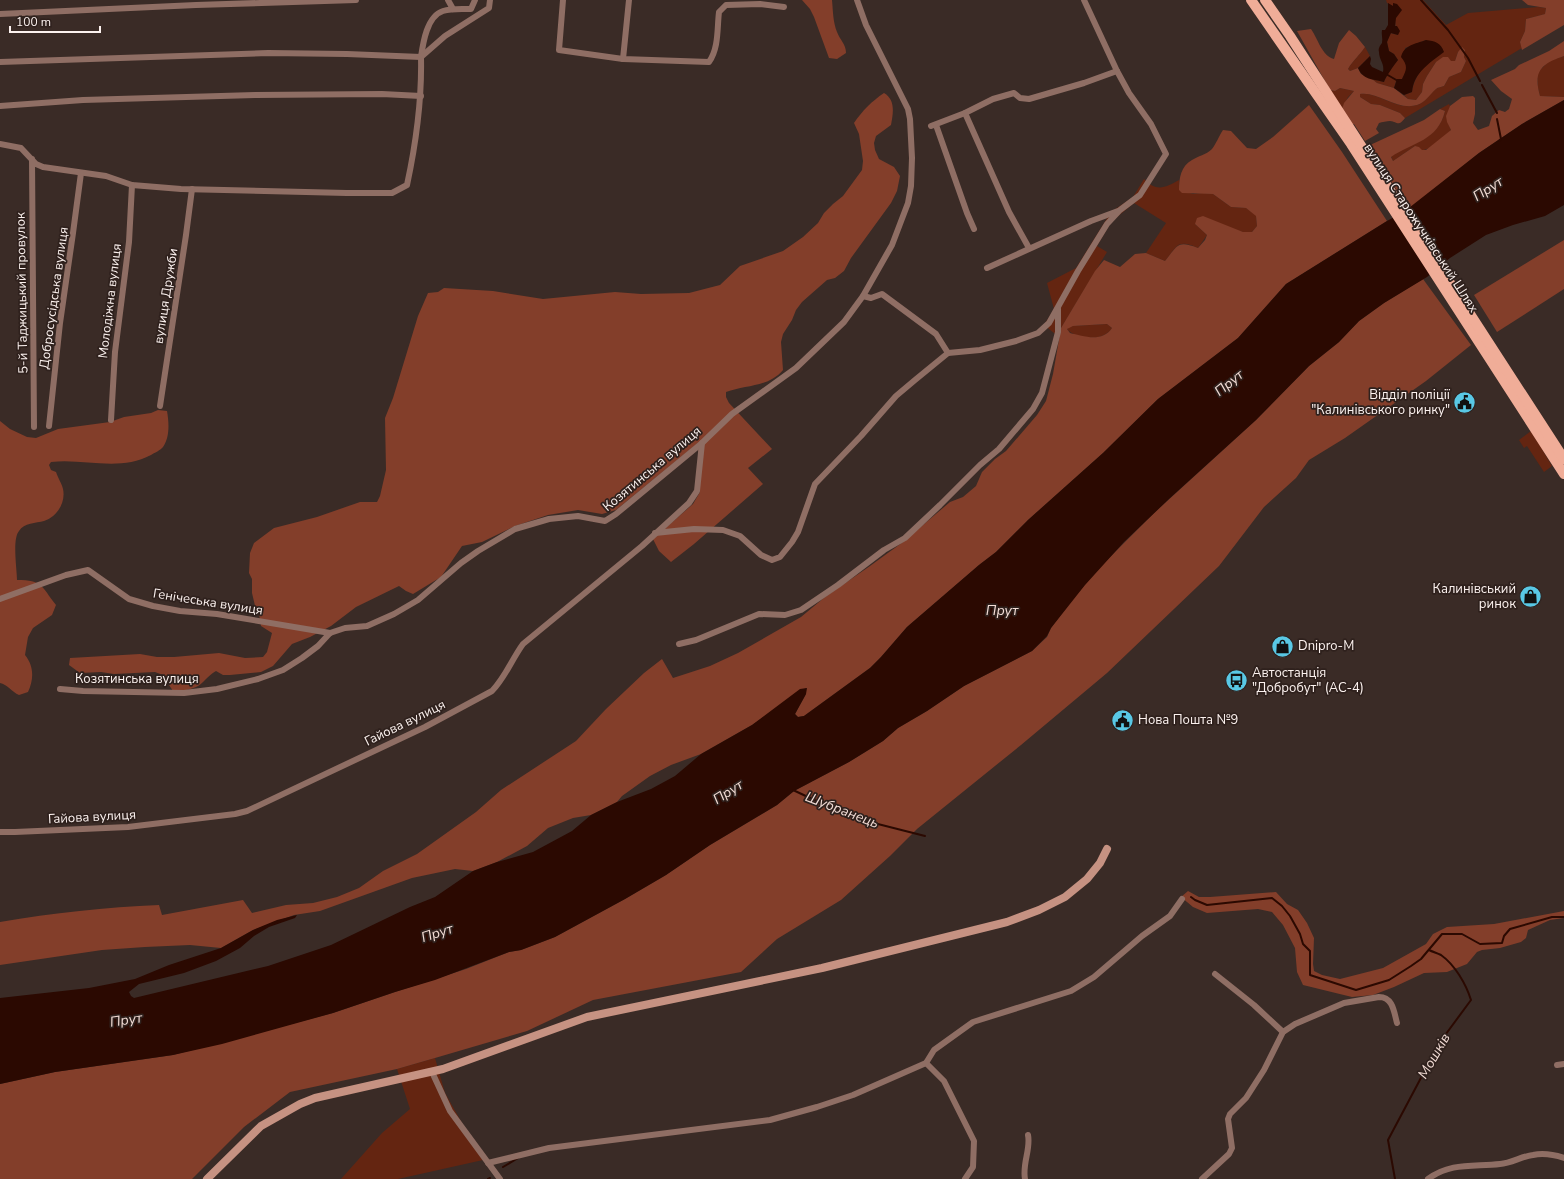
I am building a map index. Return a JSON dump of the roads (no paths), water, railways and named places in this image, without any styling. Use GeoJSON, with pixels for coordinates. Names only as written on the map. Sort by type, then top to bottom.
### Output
{"type":"FeatureCollection","features":[{"type":"Feature","properties":{"kind":"main road","name":"вулиця Старожучківський Шлях"},"geometry":{"type":"LineString","coordinates":[[1251,0],[1355,143]]}},
{"type":"Feature","properties":{"kind":"main road","name":"вулиця Старожучківський Шлях"},"geometry":{"type":"LineString","coordinates":[[1265,0],[1290,36],[1355,143],[1558,455],[1564,474]]}},
{"type":"Feature","properties":{"kind":"street"},"geometry":{"type":"LineString","coordinates":[[0,14],[356,0]]}},
{"type":"Feature","properties":{"kind":"street"},"geometry":{"type":"LineString","coordinates":[[448,0],[453,8]]}},
{"type":"Feature","properties":{"kind":"street"},"geometry":{"type":"LineString","coordinates":[[0,144],[21,148],[36,164],[43,167],[106,176],[132,185],[192,190],[392,193],[407,185],[409,178],[421,96],[421,57],[427,28],[441,11],[453,8],[471,9],[475,0]]}},
{"type":"Feature","properties":{"kind":"street"},"geometry":{"type":"LineString","coordinates":[[0,62],[268,53],[421,57],[445,36],[489,8],[490,0]]}},
{"type":"Feature","properties":{"kind":"street"},"geometry":{"type":"LineString","coordinates":[[563,0],[559,50],[623,58],[709,62],[713,57],[716,44],[719,12],[726,5],[760,4],[784,7]]}},
{"type":"Feature","properties":{"kind":"street"},"geometry":{"type":"LineString","coordinates":[[623,58],[629,0]]}},
{"type":"Feature","properties":{"kind":"street","name":"Козятинська вулиця"},"geometry":{"type":"LineString","coordinates":[[60,689],[83,691],[184,693],[216,689],[258,679],[284,670],[308,654],[330,633],[346,628],[367,626],[394,614],[418,600],[461,563],[515,529],[549,519],[578,516],[605,521],[616,514],[702,443],[732,414],[796,368],[844,322],[863,296],[885,259],[903,219],[911,186],[912,158],[908,109],[866,25],[857,0]]}},
{"type":"Feature","properties":{"kind":"street"},"geometry":{"type":"LineString","coordinates":[[655,533],[694,529],[723,530],[740,536],[761,555],[772,560],[780,557],[798,532],[815,484],[861,436],[896,396],[948,353],[980,350],[1016,341],[1038,333],[1049,323],[1078,271],[1107,224],[1120,210],[1140,195],[1166,154],[1151,124],[1129,93],[1117,71],[1084,0]]}},
{"type":"Feature","properties":{"kind":"street"},"geometry":{"type":"LineString","coordinates":[[974,229],[933,125],[965,113],[993,99],[1014,93],[1020,98],[1029,99],[1084,83],[1117,71]]}},
{"type":"Feature","properties":{"kind":"street"},"geometry":{"type":"LineString","coordinates":[[0,106],[83,100],[255,95],[382,94],[421,96]]}},
{"type":"Feature","properties":{"kind":"street"},"geometry":{"type":"LineString","coordinates":[[965,113],[1009,212],[1030,248]]}},
{"type":"Feature","properties":{"kind":"street","name":"5-й Таджицький провулок"},"geometry":{"type":"LineString","coordinates":[[32,159],[34,427]]}},
{"type":"Feature","properties":{"kind":"street","name":"Добросусідська вулиця"},"geometry":{"type":"LineString","coordinates":[[49,426],[60,323],[81,173]]}},
{"type":"Feature","properties":{"kind":"street","name":"Молодіжна вулиця"},"geometry":{"type":"LineString","coordinates":[[111,420],[114,352],[129,242],[132,185]]}},
{"type":"Feature","properties":{"kind":"street","name":"вулиця Дружби"},"geometry":{"type":"LineString","coordinates":[[160,406],[192,190]]}},
{"type":"Feature","properties":{"kind":"street"},"geometry":{"type":"LineString","coordinates":[[987,268],[1120,210]]}},
{"type":"Feature","properties":{"kind":"street"},"geometry":{"type":"LineString","coordinates":[[863,296],[871,298],[882,294],[890,299],[936,334],[948,353]]}},
{"type":"Feature","properties":{"kind":"street"},"geometry":{"type":"LineString","coordinates":[[679,644],[696,640],[759,614],[786,615],[801,610],[838,585],[884,550],[904,538],[980,465],[999,449],[1033,409],[1042,393],[1058,332],[1058,307]]}},
{"type":"Feature","properties":{"kind":"street","name":"Гайова вулиця"},"geometry":{"type":"LineString","coordinates":[[0,832],[128,827],[235,814],[247,811],[426,727],[492,691],[500,683],[513,658],[523,644],[642,546],[689,503],[697,491],[702,443]]}},
{"type":"Feature","properties":{"kind":"street","name":"Генічеська вулиця"},"geometry":{"type":"LineString","coordinates":[[0,598],[66,575],[88,570],[129,599],[153,606],[180,611],[217,614],[330,633]]}},
{"type":"Feature","properties":{"kind":"street"},"geometry":{"type":"LineString","coordinates":[[207,1179],[261,1126],[300,1104],[332,1093],[455,1066],[587,1018],[822,968],[1007,922],[1039,910],[1065,897],[1087,879],[1100,864],[1107,849]]}},
{"type":"Feature","properties":{"kind":"street"},"geometry":{"type":"LineString","coordinates":[[488,1163],[522,1153],[556,1147],[770,1120],[853,1095],[926,1063],[934,1050],[973,1022],[1071,990],[1094,977],[1142,936],[1170,916],[1182,899]]}},
{"type":"Feature","properties":{"kind":"street"},"geometry":{"type":"LineString","coordinates":[[1214,974],[1254,1005],[1283,1032]]}},
{"type":"Feature","properties":{"kind":"street"},"geometry":{"type":"LineString","coordinates":[[1202,1179],[1229,1154],[1232,1148],[1228,1119],[1230,1114],[1246,1098],[1264,1070],[1283,1032],[1295,1024],[1344,1003],[1379,997],[1388,999],[1393,1005],[1398,1023]]}},
{"type":"Feature","properties":{"kind":"street"},"geometry":{"type":"LineString","coordinates":[[926,1063],[944,1081],[974,1141],[973,1167],[965,1179]]}},
{"type":"Feature","properties":{"kind":"street"},"geometry":{"type":"LineString","coordinates":[[1557,1065],[1564,1064]]}},
{"type":"Feature","properties":{"kind":"street"},"geometry":{"type":"LineString","coordinates":[[432,1072],[450,1111],[500,1179]]}},
{"type":"Feature","properties":{"kind":"street"},"geometry":{"type":"LineString","coordinates":[[1025,1179],[1024,1173],[1029,1141],[1028,1135]]}},
{"type":"Feature","properties":{"kind":"street"},"geometry":{"type":"LineString","coordinates":[[1428,1179],[1448,1168],[1499,1164],[1533,1154],[1564,1158]]}},
{"type":"Feature","properties":{"kind":"water"},"geometry":{"type":"Polygon","coordinates":[[[1388,3],[1393,6],[1393,3],[1397,4],[1402,10],[1396,18],[1395,26],[1397,26],[1400,31],[1398,35],[1391,33],[1387,42],[1389,51],[1394,54],[1398,60],[1384,82],[1366,77],[1358,68],[1370,56],[1370,64],[1372,67],[1383,72],[1379,47],[1382,43],[1382,30],[1385,30],[1388,25],[1388,3]]]}},
{"type":"Feature","properties":{"kind":"water"},"geometry":{"type":"Polygon","coordinates":[[[1426,40],[1437,43],[1441,46],[1444,52],[1419,73],[1413,85],[1412,92],[1404,95],[1394,88],[1397,79],[1402,79],[1406,70],[1406,65],[1401,57],[1402,53],[1407,47],[1426,40]]]}},
{"type":"Feature","properties":{"kind":"water","name":"Прут"},"geometry":{"type":"Polygon","coordinates":[[[1564,100],[1564,205],[1545,216],[1513,225],[1486,235],[1450,258],[1427,277],[1384,303],[1359,321],[1339,342],[1309,366],[1256,420],[1124,542],[1085,585],[1051,628],[1047,636],[1032,651],[964,686],[927,711],[898,728],[883,741],[849,762],[794,791],[777,805],[710,845],[666,875],[555,937],[521,950],[509,952],[435,980],[333,1013],[222,1044],[173,1055],[55,1072],[0,1084],[0,998],[89,988],[135,979],[169,965],[221,948],[253,930],[277,920],[297,915],[295,918],[269,927],[254,936],[240,948],[216,961],[184,973],[139,984],[129,992],[134,998],[268,966],[331,945],[410,907],[435,897],[473,871],[497,862],[533,852],[572,831],[591,815],[617,802],[651,789],[675,776],[701,754],[752,725],[800,689],[807,688],[806,694],[795,714],[798,717],[804,716],[870,668],[907,627],[996,552],[1028,520],[1103,453],[1158,399],[1238,338],[1286,284],[1405,211],[1479,153],[1522,124],[1564,100]]]}},
{"type":"Feature","properties":{"kind":"waterway"},"geometry":{"type":"LineString","coordinates":[[1421,0],[1448,30],[1468,58],[1480,81]]}},
{"type":"Feature","properties":{"kind":"waterway"},"geometry":{"type":"LineString","coordinates":[[1386,74],[1398,81]]}},
{"type":"Feature","properties":{"kind":"waterway"},"geometry":{"type":"LineString","coordinates":[[1482,85],[1497,113]]}},
{"type":"Feature","properties":{"kind":"waterway"},"geometry":{"type":"LineString","coordinates":[[1497,119],[1501,139],[1499,141]]}},
{"type":"Feature","properties":{"kind":"waterway","name":"Шубранець"},"geometry":{"type":"LineString","coordinates":[[793,790],[825,805],[870,822],[925,836]]}},
{"type":"Feature","properties":{"kind":"waterway","name":"Шубранець"},"geometry":{"type":"LineString","coordinates":[[1191,897],[1207,905],[1272,898],[1282,906],[1290,916],[1300,934],[1303,944],[1310,951],[1310,975],[1356,990],[1389,980],[1411,966],[1421,959],[1442,934],[1462,934],[1480,944],[1502,943],[1504,936],[1510,929],[1552,917],[1564,917]]}},
{"type":"Feature","properties":{"kind":"waterway","name":"Мошків"},"geometry":{"type":"LineString","coordinates":[[1395,1179],[1388,1140],[1440,1042],[1471,1000],[1463,981],[1451,964],[1441,955],[1429,950]]}},
{"type":"Feature","properties":{"kind":"waterway"},"geometry":{"type":"LineString","coordinates":[[503,1167],[518,1158]]}},
{"type":"Feature","properties":{"kind":"place","name":"Відділ поліції \"Калинівського ринку\""},"geometry":{"type":"Point","coordinates":[1465,402]}},
{"type":"Feature","properties":{"kind":"place","name":"Калинівський ринок"},"geometry":{"type":"Point","coordinates":[1531,596]}},
{"type":"Feature","properties":{"kind":"place","name":"Dnipro-M"},"geometry":{"type":"Point","coordinates":[1282,646]}},
{"type":"Feature","properties":{"kind":"place","name":"Автостанція \"Добробут\" (АС-4)"},"geometry":{"type":"Point","coordinates":[1237,680]}},
{"type":"Feature","properties":{"kind":"place","name":"Нова Пошта №9"},"geometry":{"type":"Point","coordinates":[1122,720]}}]}
